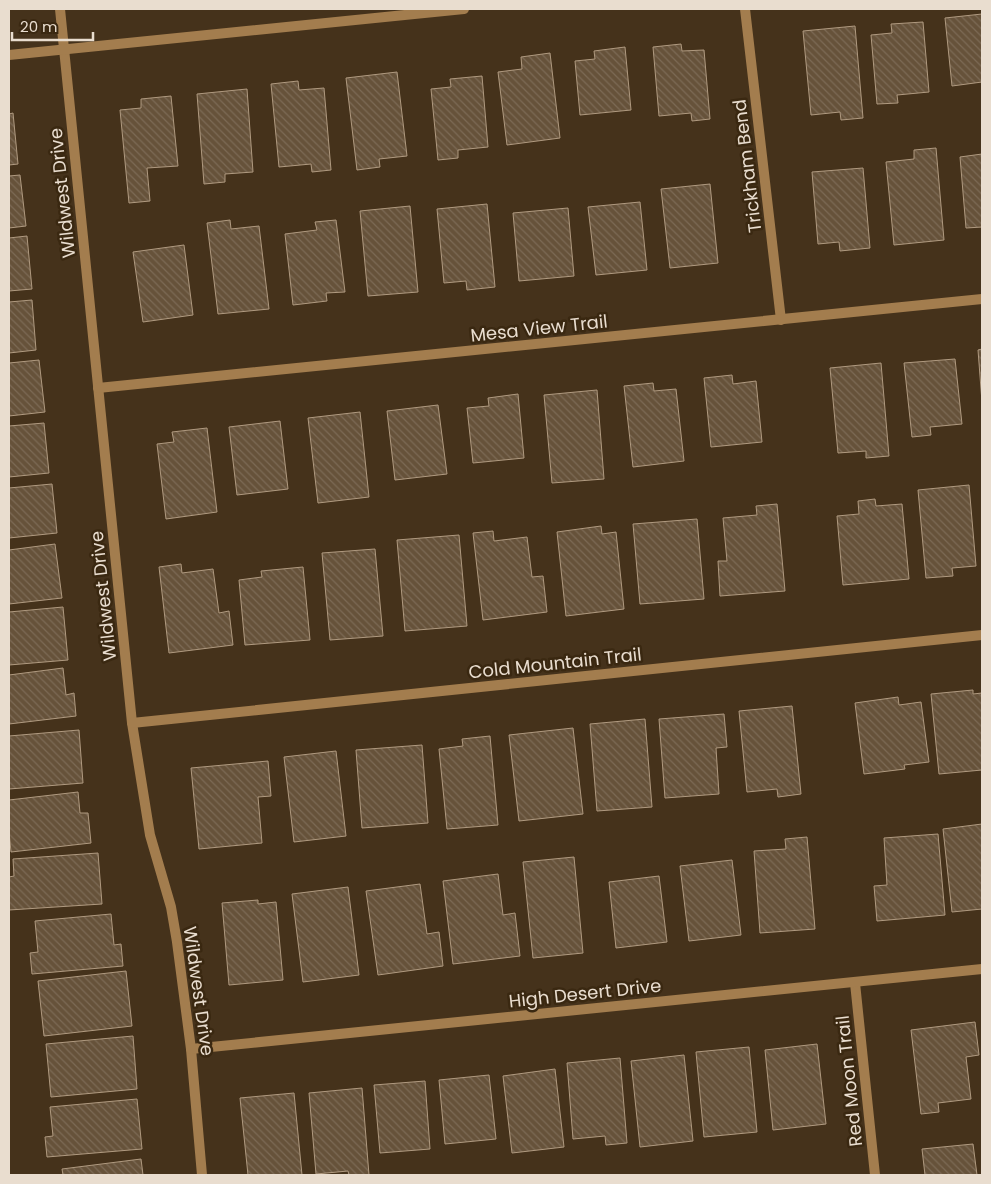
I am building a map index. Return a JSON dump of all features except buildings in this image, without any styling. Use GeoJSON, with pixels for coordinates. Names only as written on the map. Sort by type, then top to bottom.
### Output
{"type":"FeatureCollection","features":[{"type":"Feature","properties":{"kind":"street","name":"Wildwest Drive"},"geometry":{"type":"LineString","coordinates":[[60,9],[132,723],[150,835],[171,907],[191,1049],[202,1175]]}},
{"type":"Feature","properties":{"kind":"street"},"geometry":{"type":"LineString","coordinates":[[9,54],[64,50],[408,12],[464,9]]}},
{"type":"Feature","properties":{"kind":"street","name":"Trickham Bend"},"geometry":{"type":"LineString","coordinates":[[745,9],[781,320]]}},
{"type":"Feature","properties":{"kind":"street","name":"Mesa View Trail"},"geometry":{"type":"LineString","coordinates":[[98,388],[982,299]]}},
{"type":"Feature","properties":{"kind":"street","name":"Cold Mountain Trail"},"geometry":{"type":"LineString","coordinates":[[132,723],[982,635]]}},
{"type":"Feature","properties":{"kind":"street","name":"High Desert Drive"},"geometry":{"type":"LineString","coordinates":[[191,1049],[982,969]]}},
{"type":"Feature","properties":{"kind":"street","name":"Red Moon Trail"},"geometry":{"type":"LineString","coordinates":[[855,982],[876,1175]]}}]}
